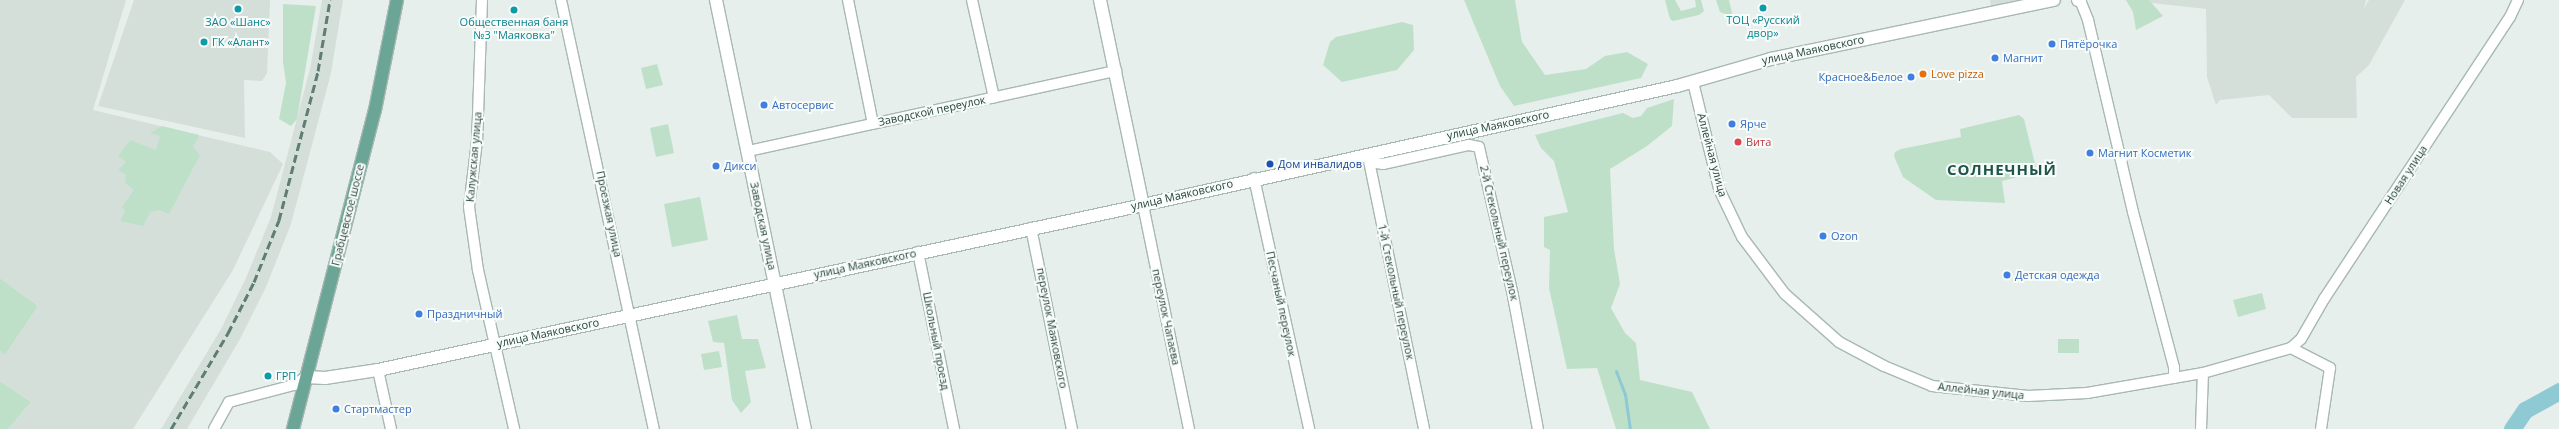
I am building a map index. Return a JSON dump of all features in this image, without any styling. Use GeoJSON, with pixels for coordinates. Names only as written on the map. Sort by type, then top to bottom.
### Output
{"type":"FeatureCollection","features":[{"type":"Feature","properties":{"kind":"main road","name":"Грабцевское шоссе"},"geometry":{"type":"LineString","coordinates":[[293,429],[375,110],[397,0]]}},
{"type":"Feature","properties":{"kind":"street","name":"Калужская улица"},"geometry":{"type":"LineString","coordinates":[[482,0],[477,141],[469,207],[478,270],[514,429]]}},
{"type":"Feature","properties":{"kind":"street","name":"Проезжая улица"},"geometry":{"type":"LineString","coordinates":[[561,0],[654,429]]}},
{"type":"Feature","properties":{"kind":"street","name":"Заводская улица"},"geometry":{"type":"LineString","coordinates":[[716,0],[805,429]]}},
{"type":"Feature","properties":{"kind":"street"},"geometry":{"type":"LineString","coordinates":[[848,0],[873,124]]}},
{"type":"Feature","properties":{"kind":"street"},"geometry":{"type":"LineString","coordinates":[[972,0],[994,98]]}},
{"type":"Feature","properties":{"kind":"street"},"geometry":{"type":"LineString","coordinates":[[1100,0],[1143,205]]}},
{"type":"Feature","properties":{"kind":"street","name":"улица Маяковского"},"geometry":{"type":"LineString","coordinates":[[306,377],[325,378],[378,370],[774,283],[1143,205],[1254,178],[1369,158],[1514,122],[1694,82],[1771,59],[2054,0]]}},
{"type":"Feature","properties":{"kind":"street"},"geometry":{"type":"LineString","coordinates":[[2079,0],[2088,20],[2133,212],[2174,367],[2174,378]]}},
{"type":"Feature","properties":{"kind":"street","name":"Новая улица"},"geometry":{"type":"LineString","coordinates":[[2291,348],[2301,339],[2324,299],[2510,17],[2518,0]]}},
{"type":"Feature","properties":{"kind":"street","name":"Заводской переулок"},"geometry":{"type":"LineString","coordinates":[[748,151],[1116,71]]}},
{"type":"Feature","properties":{"kind":"street","name":"Аллейная улица"},"geometry":{"type":"LineString","coordinates":[[1694,82],[1719,189],[1742,237],[1785,294],[1839,342],[1884,366],[1932,386],[2028,396],[2072,395],[2203,373],[2291,348]]}},
{"type":"Feature","properties":{"kind":"street","name":"2-й Стекольный переулок"},"geometry":{"type":"LineString","coordinates":[[1369,158],[1383,164],[1469,145],[1479,147],[1513,296],[1538,429]]}},
{"type":"Feature","properties":{"kind":"street","name":"1-й Стекольный переулок"},"geometry":{"type":"LineString","coordinates":[[1369,158],[1424,429]]}},
{"type":"Feature","properties":{"kind":"street","name":"Песчаный переулок"},"geometry":{"type":"LineString","coordinates":[[1254,178],[1309,429]]}},
{"type":"Feature","properties":{"kind":"street","name":"переулок Чапаева"},"geometry":{"type":"LineString","coordinates":[[1143,205],[1189,429]]}},
{"type":"Feature","properties":{"kind":"street","name":"переулок Маяковского"},"geometry":{"type":"LineString","coordinates":[[1031,228],[1072,429]]}},
{"type":"Feature","properties":{"kind":"street","name":"Школьный проезд"},"geometry":{"type":"LineString","coordinates":[[918,252],[954,429]]}},
{"type":"Feature","properties":{"kind":"street"},"geometry":{"type":"LineString","coordinates":[[2291,348],[2318,360],[2330,368],[2321,429]]}},
{"type":"Feature","properties":{"kind":"street"},"geometry":{"type":"LineString","coordinates":[[378,370],[391,429]]}},
{"type":"Feature","properties":{"kind":"street"},"geometry":{"type":"LineString","coordinates":[[2201,429],[2203,373]]}},
{"type":"Feature","properties":{"kind":"street"},"geometry":{"type":"LineString","coordinates":[[214,429],[229,402],[294,385],[306,377]]}},
{"type":"Feature","properties":{"kind":"shaded area"},"geometry":{"type":"Polygon","coordinates":[[[0,0],[126,0],[93,110],[270,152],[283,164],[233,270],[133,429],[8,429],[31,402],[0,381],[0,351],[5,355],[38,306],[0,278],[0,0]]]}},
{"type":"Feature","properties":{"kind":"shaded area"},"geometry":{"type":"Polygon","coordinates":[[[134,0],[270,0],[267,73],[262,81],[244,80],[245,138],[98,106],[134,0]]]}},
{"type":"Feature","properties":{"kind":"shaded area"},"geometry":{"type":"Polygon","coordinates":[[[322,0],[343,0],[331,73],[291,224],[266,287],[240,339],[187,429],[161,429],[221,329],[246,278],[271,217],[310,69],[322,0]]]}},
{"type":"Feature","properties":{"kind":"shaded area"},"geometry":{"type":"Polygon","coordinates":[[[1990,0],[2017,0],[1991,6],[1990,0]]]}},
{"type":"Feature","properties":{"kind":"shaded area"},"geometry":{"type":"Polygon","coordinates":[[[2125,0],[2366,0],[2364,8],[2369,0],[2405,0],[2369,65],[2356,77],[2357,118],[2292,118],[2269,95],[2220,100],[2216,105],[2207,77],[2206,9],[2125,0]]]}},
{"type":"Feature","properties":{"kind":"green space"},"geometry":{"type":"Polygon","coordinates":[[[1464,0],[1515,0],[1522,42],[1545,75],[1586,69],[1605,56],[1627,52],[1648,64],[1641,78],[1514,106],[1500,86],[1464,0]]]}},
{"type":"Feature","properties":{"kind":"green space"},"geometry":{"type":"Polygon","coordinates":[[[1665,0],[1675,0],[1681,11],[1696,7],[1695,0],[1701,0],[1704,11],[1699,15],[1673,21],[1670,19],[1665,0]]]}},
{"type":"Feature","properties":{"kind":"green space"},"geometry":{"type":"Polygon","coordinates":[[[1716,0],[1729,0],[1733,17],[1720,12],[1716,0]]]}},
{"type":"Feature","properties":{"kind":"green space"},"geometry":{"type":"Polygon","coordinates":[[[2126,0],[2149,0],[2163,16],[2136,30],[2133,12],[2126,0]]]}},
{"type":"Feature","properties":{"kind":"green space"},"geometry":{"type":"Polygon","coordinates":[[[283,4],[316,6],[297,119],[291,126],[279,119],[286,83],[283,62],[283,4]]]}},
{"type":"Feature","properties":{"kind":"green space"},"geometry":{"type":"Polygon","coordinates":[[[1402,22],[1413,25],[1414,50],[1397,70],[1342,82],[1323,65],[1330,42],[1336,37],[1402,22]]]}},
{"type":"Feature","properties":{"kind":"green space"},"geometry":{"type":"Polygon","coordinates":[[[657,64],[663,85],[646,89],[641,68],[657,64]]]}},
{"type":"Feature","properties":{"kind":"green space"},"geometry":{"type":"Polygon","coordinates":[[[1674,99],[1672,126],[1647,146],[1610,169],[1614,249],[1620,284],[1611,308],[1625,333],[1636,343],[1640,380],[1692,392],[1710,429],[1616,429],[1597,368],[1567,369],[1549,288],[1550,250],[1544,247],[1544,217],[1568,212],[1554,161],[1541,148],[1535,135],[1623,113],[1633,118],[1641,116],[1647,108],[1674,99]]]}},
{"type":"Feature","properties":{"kind":"green space"},"geometry":{"type":"Polygon","coordinates":[[[2019,115],[2024,119],[2036,168],[2033,173],[2002,181],[2005,203],[1936,200],[1903,177],[1894,156],[1895,152],[1901,149],[1961,137],[1960,129],[2019,115]]]}},
{"type":"Feature","properties":{"kind":"green space"},"geometry":{"type":"Polygon","coordinates":[[[668,124],[674,153],[656,157],[650,128],[668,124]]]}},
{"type":"Feature","properties":{"kind":"green space"},"geometry":{"type":"Polygon","coordinates":[[[162,126],[199,135],[193,147],[200,155],[169,214],[160,210],[150,212],[143,226],[120,221],[125,211],[122,207],[134,190],[125,183],[126,175],[118,170],[126,162],[118,156],[130,140],[156,150],[160,136],[150,133],[162,126]]]}},
{"type":"Feature","properties":{"kind":"green space"},"geometry":{"type":"Polygon","coordinates":[[[700,197],[708,240],[672,247],[664,204],[700,197]]]}},
{"type":"Feature","properties":{"kind":"green space"},"geometry":{"type":"Polygon","coordinates":[[[0,278],[38,306],[5,355],[0,351],[0,278]]]}},
{"type":"Feature","properties":{"kind":"green space"},"geometry":{"type":"Polygon","coordinates":[[[2262,293],[2266,309],[2238,317],[2233,300],[2262,293]]]}},
{"type":"Feature","properties":{"kind":"green space"},"geometry":{"type":"Polygon","coordinates":[[[737,315],[742,339],[758,339],[766,368],[745,371],[751,402],[741,413],[732,400],[724,343],[713,342],[708,321],[737,315]]]}},
{"type":"Feature","properties":{"kind":"green space"},"geometry":{"type":"Polygon","coordinates":[[[2058,339],[2079,339],[2079,353],[2058,353],[2058,339]]]}},
{"type":"Feature","properties":{"kind":"green space"},"geometry":{"type":"Polygon","coordinates":[[[719,351],[722,367],[704,370],[701,354],[719,351]]]}},
{"type":"Feature","properties":{"kind":"green space"},"geometry":{"type":"Polygon","coordinates":[[[0,381],[31,402],[8,429],[0,429],[0,381]]]}},
{"type":"Feature","properties":{"kind":"waterway"},"geometry":{"type":"LineString","coordinates":[[1616,371],[1625,394],[1630,429]]}},
{"type":"Feature","properties":{"kind":"waterway"},"geometry":{"type":"LineString","coordinates":[[2512,429],[2525,410],[2559,391]]}},
{"type":"Feature","properties":{"kind":"railway"},"geometry":{"type":"LineString","coordinates":[[171,429],[228,333],[254,282],[279,220],[318,71],[330,0]]}},
{"type":"Feature","properties":{"kind":"place","name":"ТОЦ «Русский двор»"},"geometry":{"type":"Point","coordinates":[1763,8]}},
{"type":"Feature","properties":{"kind":"place","name":"ЗАО «Шанс»"},"geometry":{"type":"Point","coordinates":[238,9]}},
{"type":"Feature","properties":{"kind":"place","name":"Общественная баня №3 \"Маяковка\""},"geometry":{"type":"Point","coordinates":[514,10]}},
{"type":"Feature","properties":{"kind":"place","name":"ГК «Алант»"},"geometry":{"type":"Point","coordinates":[204,42]}},
{"type":"Feature","properties":{"kind":"place","name":"Пятёрочка"},"geometry":{"type":"Point","coordinates":[2052,44]}},
{"type":"Feature","properties":{"kind":"place","name":"Магнит"},"geometry":{"type":"Point","coordinates":[1995,58]}},
{"type":"Feature","properties":{"kind":"place","name":"Love pizza"},"geometry":{"type":"Point","coordinates":[1923,74]}},
{"type":"Feature","properties":{"kind":"place","name":"Красное&Белое"},"geometry":{"type":"Point","coordinates":[1911,77]}},
{"type":"Feature","properties":{"kind":"place","name":"Автосервис"},"geometry":{"type":"Point","coordinates":[764,105]}},
{"type":"Feature","properties":{"kind":"place","name":"Ярче"},"geometry":{"type":"Point","coordinates":[1732,124]}},
{"type":"Feature","properties":{"kind":"place","name":"Вита"},"geometry":{"type":"Point","coordinates":[1738,142]}},
{"type":"Feature","properties":{"kind":"place","name":"Магнит Косметик"},"geometry":{"type":"Point","coordinates":[2090,153]}},
{"type":"Feature","properties":{"kind":"place","name":"Дом инвалидов"},"geometry":{"type":"Point","coordinates":[1270,164]}},
{"type":"Feature","properties":{"kind":"place","name":"Дикси"},"geometry":{"type":"Point","coordinates":[716,166]}},
{"type":"Feature","properties":{"kind":"place","name":"Ozon"},"geometry":{"type":"Point","coordinates":[1823,236]}},
{"type":"Feature","properties":{"kind":"place","name":"Детская одежда"},"geometry":{"type":"Point","coordinates":[2007,275]}},
{"type":"Feature","properties":{"kind":"place","name":"Праздничный"},"geometry":{"type":"Point","coordinates":[419,314]}},
{"type":"Feature","properties":{"kind":"place","name":"ГРП"},"geometry":{"type":"Point","coordinates":[268,376]}},
{"type":"Feature","properties":{"kind":"place","name":"Стартмастер"},"geometry":{"type":"Point","coordinates":[336,409]}},
{"type":"Feature","properties":{"kind":"district","name":"СОЛНЕЧНЫЙ"},"geometry":{"type":"Point","coordinates":[2002,170]}}]}
